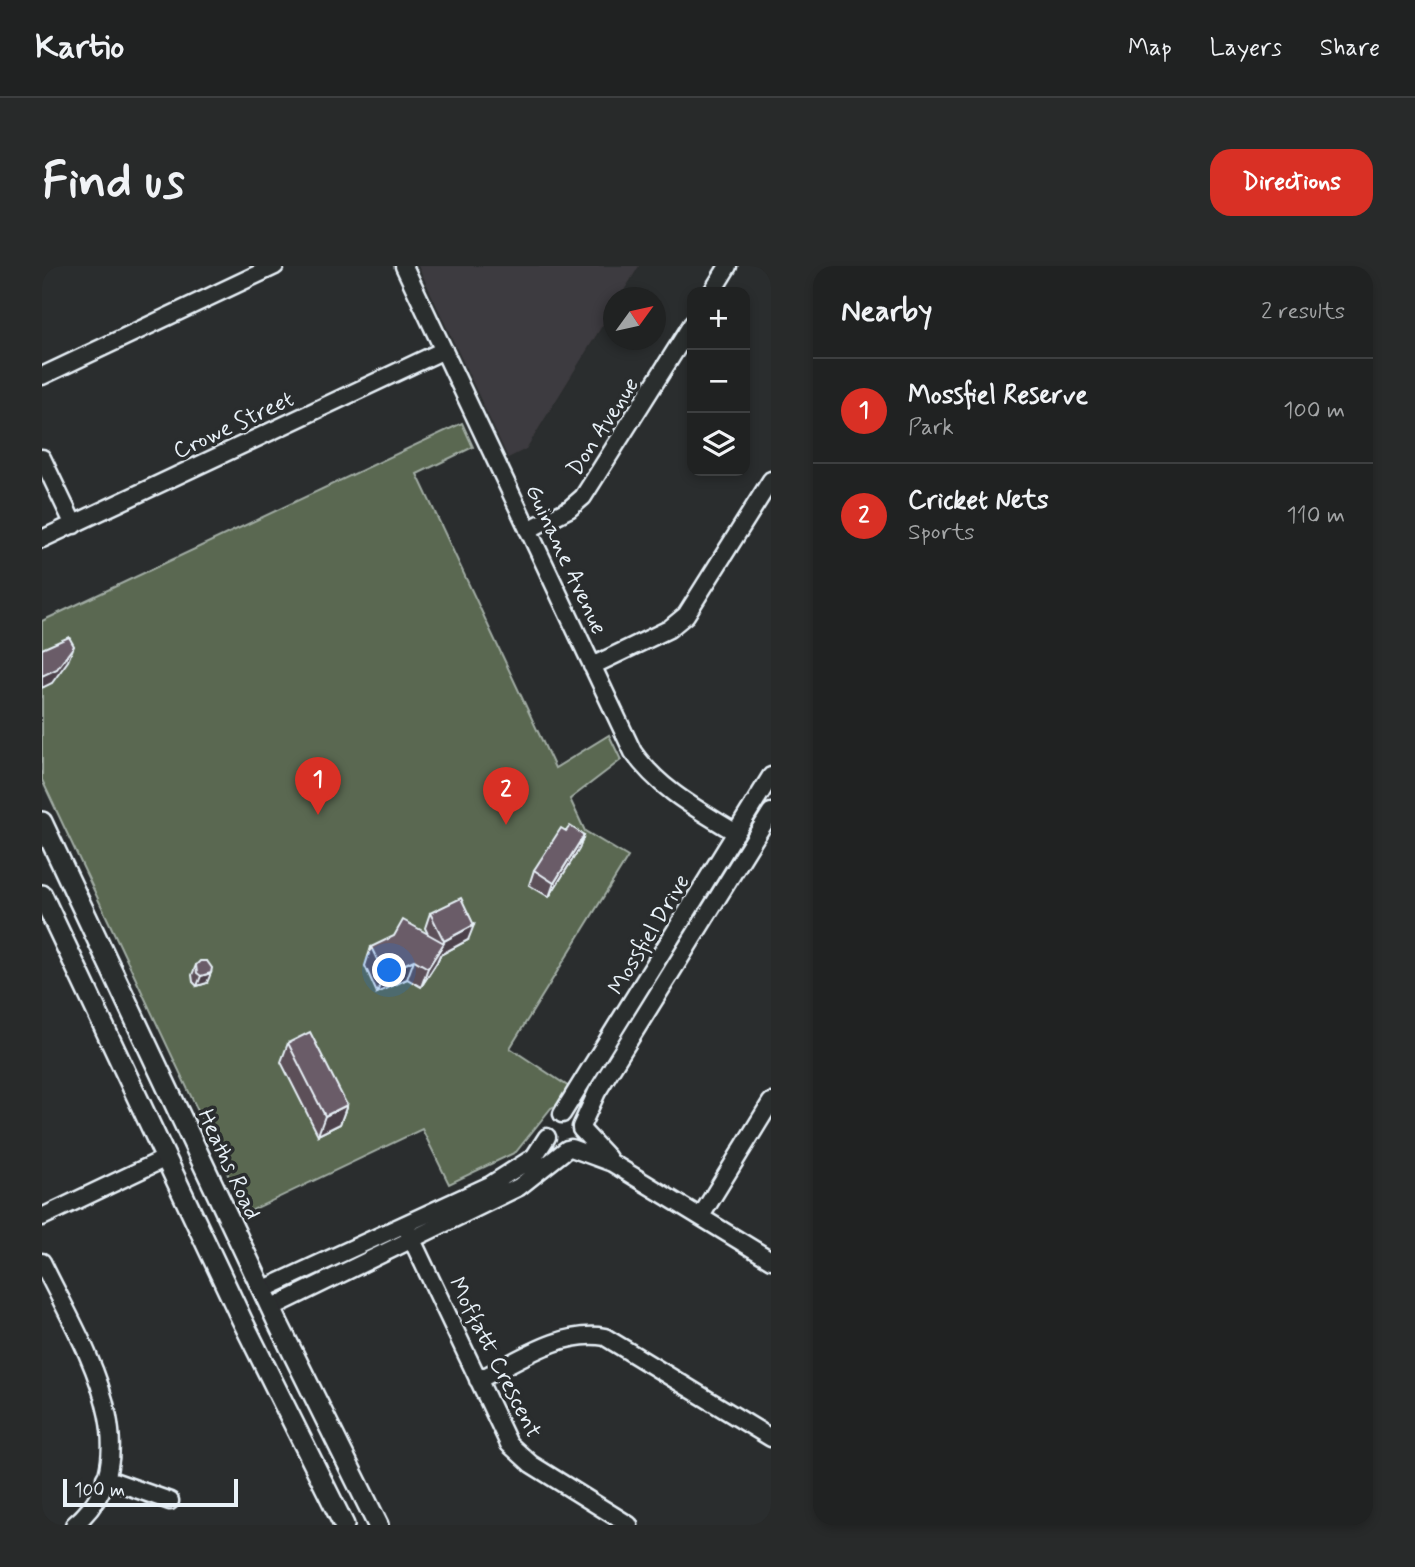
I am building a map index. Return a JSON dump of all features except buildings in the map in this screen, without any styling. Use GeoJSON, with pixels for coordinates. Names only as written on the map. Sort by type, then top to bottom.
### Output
{"type":"FeatureCollection","features":[{"type":"Feature","properties":{"kind":"main road","name":"Heaths Road"},"geometry":{"type":"LineString","coordinates":[[42,822],[267,1299],[378,1525]]}},
{"type":"Feature","properties":{"kind":"main road"},"geometry":{"type":"LineString","coordinates":[[42,895],[242,1320],[345,1525]]}},
{"type":"Feature","properties":{"kind":"main road"},"geometry":{"type":"LineString","coordinates":[[166,1158],[194,1144]]}},
{"type":"Feature","properties":{"kind":"main road"},"geometry":{"type":"LineString","coordinates":[[233,1301],[267,1299]]}},
{"type":"Feature","properties":{"kind":"main road"},"geometry":{"type":"LineString","coordinates":[[242,1320],[267,1299]]}},
{"type":"Feature","properties":{"kind":"street"},"geometry":{"type":"LineString","coordinates":[[42,376],[275,266]]}},
{"type":"Feature","properties":{"kind":"street","name":"Guinane Avenue"},"geometry":{"type":"LineString","coordinates":[[404,266],[633,752],[650,775],[670,793],[736,833]]}},
{"type":"Feature","properties":{"kind":"street"},"geometry":{"type":"LineString","coordinates":[[715,287],[728,266]]}},
{"type":"Feature","properties":{"kind":"street","name":"Don Avenue"},"geometry":{"type":"LineString","coordinates":[[528,530],[569,509],[590,488],[687,332]]}},
{"type":"Feature","properties":{"kind":"street","name":"Crowe Street"},"geometry":{"type":"LineString","coordinates":[[42,540],[444,350]]}},
{"type":"Feature","properties":{"kind":"street"},"geometry":{"type":"LineString","coordinates":[[42,458],[74,525]]}},
{"type":"Feature","properties":{"kind":"street"},"geometry":{"type":"LineString","coordinates":[[592,666],[668,629],[686,615],[771,480]]}},
{"type":"Feature","properties":{"kind":"street","name":"Mossfiel Drive"},"geometry":{"type":"LineString","coordinates":[[562,1114],[771,776]]}},
{"type":"Feature","properties":{"kind":"street","name":"Mossfiel Drive"},"geometry":{"type":"LineString","coordinates":[[581,1128],[597,1092],[771,812]]}},
{"type":"Feature","properties":{"kind":"street"},"geometry":{"type":"LineString","coordinates":[[701,1216],[771,1102]]}},
{"type":"Feature","properties":{"kind":"street"},"geometry":{"type":"LineString","coordinates":[[267,1299],[408,1231],[517,1171],[542,1150],[547,1137],[548,1122],[562,1114],[574,1117],[612,1163]]}},
{"type":"Feature","properties":{"kind":"street"},"geometry":{"type":"LineString","coordinates":[[408,1231],[529,1181],[579,1140],[581,1128]]}},
{"type":"Feature","properties":{"kind":"street"},"geometry":{"type":"LineString","coordinates":[[547,1137],[557,1148],[569,1148],[612,1163],[771,1260]]}},
{"type":"Feature","properties":{"kind":"street"},"geometry":{"type":"LineString","coordinates":[[42,1217],[166,1158]]}},
{"type":"Feature","properties":{"kind":"street","name":"Moffatt Crescent"},"geometry":{"type":"LineString","coordinates":[[408,1231],[509,1444],[517,1454],[629,1525]]}},
{"type":"Feature","properties":{"kind":"street"},"geometry":{"type":"LineString","coordinates":[[42,1262],[109,1409],[111,1457],[105,1478],[95,1500],[74,1525]]}},
{"type":"Feature","properties":{"kind":"street"},"geometry":{"type":"LineString","coordinates":[[478,1380],[559,1341],[591,1335],[605,1337],[771,1438]]}},
{"type":"Feature","properties":{"kind":"street"},"geometry":{"type":"LineString","coordinates":[[105,1478],[170,1501]]}},
{"type":"Feature","properties":{"kind":"shaded area"},"geometry":{"type":"Polygon","coordinates":[[[418,266],[639,266],[626,287],[603,287],[603,324],[526,449],[508,458],[418,266]]]}},
{"type":"Feature","properties":{"kind":"green space"},"geometry":{"type":"Polygon","coordinates":[[[462,423],[473,447],[417,474],[555,768],[609,735],[621,760],[570,799],[585,831],[628,857],[510,1048],[569,1087],[564,1102],[551,1108],[516,1152],[449,1184],[422,1129],[246,1213],[42,780],[42,621],[462,423]]]}},
{"type":"Feature","properties":{"kind":"place","name":"Mossfiel Reserve"},"geometry":{"type":"Point","coordinates":[318,815]}},
{"type":"Feature","properties":{"kind":"place","name":"Cricket Nets"},"geometry":{"type":"Point","coordinates":[506,825]}}]}
